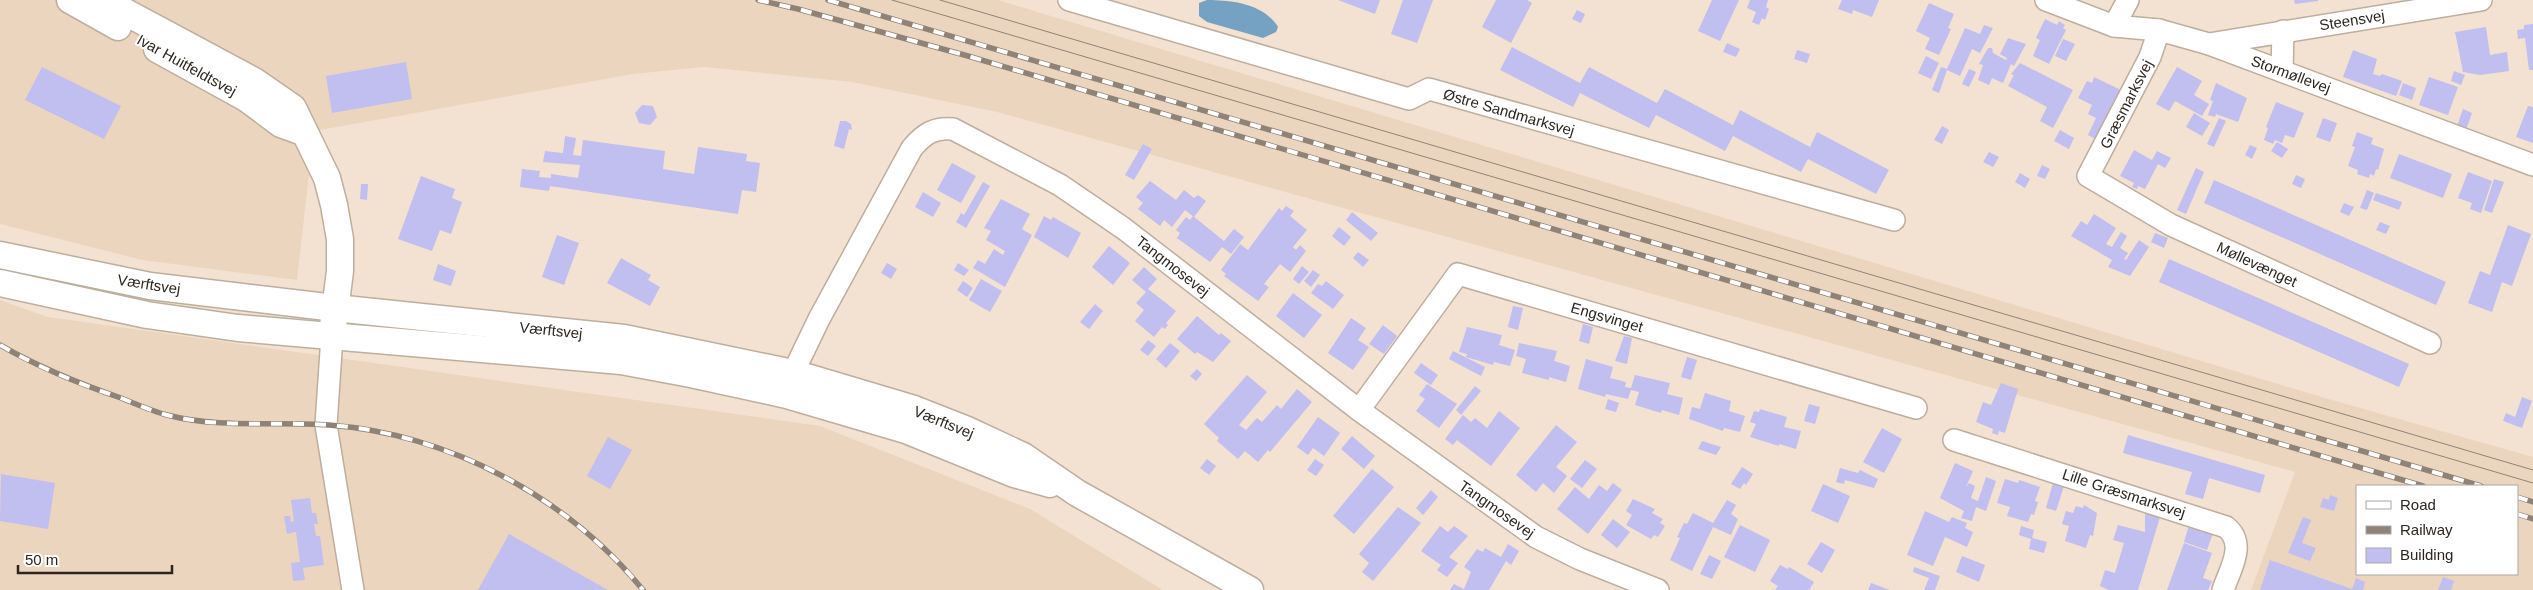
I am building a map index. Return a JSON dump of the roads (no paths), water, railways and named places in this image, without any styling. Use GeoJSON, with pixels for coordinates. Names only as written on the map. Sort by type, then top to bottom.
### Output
{"type":"FeatureCollection","features":[{"type":"Feature","properties":{"kind":"street","name":"Ivar Huitfeldtsvej"},"geometry":{"type":"LineString","coordinates":[[70,0],[246,98],[281,124],[303,132]]}},
{"type":"Feature","properties":{"kind":"street","name":"Ivar Huitfeldtsvej"},"geometry":{"type":"LineString","coordinates":[[103,0],[275,94],[292,108],[327,178],[340,239],[340,271],[332,336]]}},
{"type":"Feature","properties":{"kind":"street","name":"Østre Sandmarksvej"},"geometry":{"type":"LineString","coordinates":[[1069,0],[1409,99],[1429,89],[1894,220]]}},
{"type":"Feature","properties":{"kind":"street","name":"Stormøllevej"},"geometry":{"type":"LineString","coordinates":[[2046,0],[2114,26],[2159,30],[2209,44],[2533,164]]}},
{"type":"Feature","properties":{"kind":"street"},"geometry":{"type":"LineString","coordinates":[[2114,26],[2128,0]]}},
{"type":"Feature","properties":{"kind":"street","name":"Steensvej"},"geometry":{"type":"LineString","coordinates":[[2209,44],[2481,0]]}},
{"type":"Feature","properties":{"kind":"street","name":"Græsmarksvej"},"geometry":{"type":"LineString","coordinates":[[2088,176],[2150,58],[2159,30]]}},
{"type":"Feature","properties":{"kind":"street"},"geometry":{"type":"LineString","coordinates":[[2282,71],[2283,31]]}},
{"type":"Feature","properties":{"kind":"street","name":"Tangmosevej"},"geometry":{"type":"LineString","coordinates":[[790,384],[844,271],[912,148],[923,136],[937,129],[953,129],[1060,185],[1123,228],[1359,410],[1536,537],[1580,559],[1658,590]]}},
{"type":"Feature","properties":{"kind":"street","name":"Møllevænget"},"geometry":{"type":"LineString","coordinates":[[2088,176],[2172,225],[2430,343]]}},
{"type":"Feature","properties":{"kind":"street","name":"Værftsvej"},"geometry":{"type":"LineString","coordinates":[[0,255],[150,286],[335,308],[624,338],[790,384],[1014,474],[1077,493],[1250,590]]}},
{"type":"Feature","properties":{"kind":"street","name":"Engsvinget"},"geometry":{"type":"LineString","coordinates":[[1359,410],[1458,274],[1916,408]]}},
{"type":"Feature","properties":{"kind":"street","name":"Værftsvej"},"geometry":{"type":"LineString","coordinates":[[0,283],[147,315],[238,328],[621,361],[790,384]]}},
{"type":"Feature","properties":{"kind":"street"},"geometry":{"type":"LineString","coordinates":[[332,336],[326,425],[352,590]]}},
{"type":"Feature","properties":{"kind":"street","name":"Lille Græsmarksvej"},"geometry":{"type":"LineString","coordinates":[[1954,440],[2226,527],[2236,539],[2238,548],[2223,590]]}},
{"type":"Feature","properties":{"kind":"water"},"geometry":{"type":"Polygon","coordinates":[[[1207,0],[1237,2],[1256,8],[1272,19],[1278,27],[1276,32],[1263,38],[1207,22],[1199,16],[1199,3],[1207,0]]]}},
{"type":"Feature","properties":{"kind":"tram line"},"geometry":{"type":"LineString","coordinates":[[892,0],[2533,483]]}},
{"type":"Feature","properties":{"kind":"tram line"},"geometry":{"type":"LineString","coordinates":[[940,0],[2533,470]]}},
{"type":"Feature","properties":{"kind":"railway"},"geometry":{"type":"LineString","coordinates":[[758,0],[798,9],[968,56],[2420,485]]}},
{"type":"Feature","properties":{"kind":"railway"},"geometry":{"type":"LineString","coordinates":[[828,0],[2478,485]]}},
{"type":"Feature","properties":{"kind":"railway"},"geometry":{"type":"LineString","coordinates":[[0,345],[30,361],[89,387],[167,415],[208,422],[329,425],[374,431],[418,442],[461,457],[503,476],[542,499],[579,526],[613,557],[643,590]]}},
{"type":"Feature","properties":{"kind":"railway"},"geometry":{"type":"LineString","coordinates":[[2518,497],[2533,502]]}},
{"type":"Feature","properties":{"kind":"railway"},"geometry":{"type":"LineString","coordinates":[[2518,514],[2533,519]]}}]}
